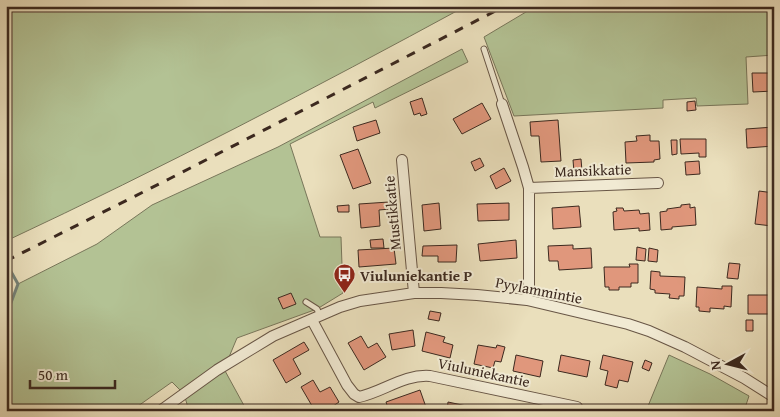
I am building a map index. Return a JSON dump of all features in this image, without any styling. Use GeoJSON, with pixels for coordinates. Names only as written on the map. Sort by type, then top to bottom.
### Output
{"type":"FeatureCollection","features":[{"type":"Feature","properties":{"kind":"street"},"geometry":{"type":"LineString","coordinates":[[502,104],[529,188],[529,288],[527,300]]}},
{"type":"Feature","properties":{"kind":"street","name":"Mustikkatie"},"geometry":{"type":"LineString","coordinates":[[402,160],[414,293]]}},
{"type":"Feature","properties":{"kind":"street","name":"Mansikkatie"},"geometry":{"type":"LineString","coordinates":[[529,188],[658,182]]}},
{"type":"Feature","properties":{"kind":"street","name":"Pyylammintie"},"geometry":{"type":"LineString","coordinates":[[160,411],[204,378],[273,336],[340,307],[360,301],[414,293],[477,295],[527,300],[628,324],[685,347],[744,378],[774,397]]}},
{"type":"Feature","properties":{"kind":"street","name":"Viuluniekantie"},"geometry":{"type":"LineString","coordinates":[[316,318],[347,384],[354,394],[359,397],[409,378],[430,376],[576,407]]}},
{"type":"Feature","properties":{"kind":"lane"},"geometry":{"type":"LineString","coordinates":[[484,49],[502,104]]}},
{"type":"Feature","properties":{"kind":"lane"},"geometry":{"type":"LineString","coordinates":[[306,302],[317,309],[316,318]]}},
{"type":"Feature","properties":{"kind":"green space"},"geometry":{"type":"Polygon","coordinates":[[[6,6],[466,6],[238,127],[6,241],[6,6]]]}},
{"type":"Feature","properties":{"kind":"green space"},"geometry":{"type":"Polygon","coordinates":[[[536,6],[774,6],[774,55],[746,57],[748,104],[697,106],[696,98],[663,100],[663,108],[514,116],[484,37],[536,6]]]}},
{"type":"Feature","properties":{"kind":"green space"},"geometry":{"type":"Polygon","coordinates":[[[462,49],[468,62],[375,108],[373,102],[290,144],[320,237],[341,237],[343,293],[317,309],[237,338],[224,369],[247,411],[189,411],[184,394],[172,382],[131,411],[6,411],[6,316],[18,284],[97,244],[152,205],[278,147],[462,49]]]}},
{"type":"Feature","properties":{"kind":"green space"},"geometry":{"type":"Polygon","coordinates":[[[669,355],[710,374],[749,396],[744,411],[646,411],[669,355]]]}},
{"type":"Feature","properties":{"kind":"building"},"geometry":{"type":"Polygon","coordinates":[[[752,73],[774,73],[774,91],[753,92],[752,73]]]}},
{"type":"Feature","properties":{"kind":"building"},"geometry":{"type":"Polygon","coordinates":[[[422,98],[427,114],[421,116],[420,113],[414,115],[410,102],[422,98]]]}},
{"type":"Feature","properties":{"kind":"building"},"geometry":{"type":"Polygon","coordinates":[[[695,101],[696,110],[687,111],[687,102],[695,101]]]}},
{"type":"Feature","properties":{"kind":"building"},"geometry":{"type":"Polygon","coordinates":[[[482,103],[491,119],[462,134],[453,119],[482,103]]]}},
{"type":"Feature","properties":{"kind":"building"},"geometry":{"type":"Polygon","coordinates":[[[376,120],[380,133],[357,141],[353,127],[376,120]]]}},
{"type":"Feature","properties":{"kind":"building"},"geometry":{"type":"Polygon","coordinates":[[[558,120],[561,161],[541,162],[539,136],[531,136],[530,122],[558,120]]]}},
{"type":"Feature","properties":{"kind":"building"},"geometry":{"type":"Polygon","coordinates":[[[774,127],[774,146],[747,148],[746,129],[774,127]]]}},
{"type":"Feature","properties":{"kind":"building"},"geometry":{"type":"Polygon","coordinates":[[[650,135],[650,141],[659,141],[660,159],[654,160],[654,162],[626,163],[625,142],[637,141],[636,136],[650,135]]]}},
{"type":"Feature","properties":{"kind":"building"},"geometry":{"type":"Polygon","coordinates":[[[680,139],[706,139],[706,157],[699,157],[699,153],[681,154],[680,139]]]}},
{"type":"Feature","properties":{"kind":"building"},"geometry":{"type":"Polygon","coordinates":[[[671,140],[677,140],[677,154],[672,155],[671,140]]]}},
{"type":"Feature","properties":{"kind":"building"},"geometry":{"type":"Polygon","coordinates":[[[358,149],[371,183],[353,189],[340,155],[358,149]]]}},
{"type":"Feature","properties":{"kind":"building"},"geometry":{"type":"Polygon","coordinates":[[[480,158],[484,166],[475,171],[471,162],[480,158]]]}},
{"type":"Feature","properties":{"kind":"building"},"geometry":{"type":"Polygon","coordinates":[[[581,159],[582,171],[574,172],[573,160],[581,159]]]}},
{"type":"Feature","properties":{"kind":"building"},"geometry":{"type":"Polygon","coordinates":[[[699,161],[700,174],[686,175],[685,162],[699,161]]]}},
{"type":"Feature","properties":{"kind":"building"},"geometry":{"type":"Polygon","coordinates":[[[504,168],[511,181],[496,189],[490,176],[504,168]]]}},
{"type":"Feature","properties":{"kind":"building"},"geometry":{"type":"Polygon","coordinates":[[[759,191],[774,193],[772,226],[755,224],[759,191]]]}},
{"type":"Feature","properties":{"kind":"building"},"geometry":{"type":"Polygon","coordinates":[[[389,202],[390,209],[379,210],[380,226],[361,228],[359,204],[389,202]]]}},
{"type":"Feature","properties":{"kind":"building"},"geometry":{"type":"Polygon","coordinates":[[[439,203],[441,229],[424,231],[422,205],[439,203]]]}},
{"type":"Feature","properties":{"kind":"building"},"geometry":{"type":"Polygon","coordinates":[[[509,203],[509,220],[478,221],[477,204],[509,203]]]}},
{"type":"Feature","properties":{"kind":"building"},"geometry":{"type":"Polygon","coordinates":[[[690,204],[690,208],[695,207],[696,225],[661,230],[660,212],[690,204]]]}},
{"type":"Feature","properties":{"kind":"building"},"geometry":{"type":"Polygon","coordinates":[[[349,205],[349,212],[338,212],[337,206],[349,205]]]}},
{"type":"Feature","properties":{"kind":"building"},"geometry":{"type":"Polygon","coordinates":[[[579,206],[581,227],[553,229],[552,208],[579,206]]]}},
{"type":"Feature","properties":{"kind":"building"},"geometry":{"type":"Polygon","coordinates":[[[616,208],[623,208],[624,211],[639,210],[640,214],[649,213],[650,230],[639,231],[639,228],[614,230],[613,212],[617,211],[616,208]]]}},
{"type":"Feature","properties":{"kind":"building"},"geometry":{"type":"Polygon","coordinates":[[[383,239],[384,248],[371,248],[370,240],[383,239]]]}},
{"type":"Feature","properties":{"kind":"building"},"geometry":{"type":"Polygon","coordinates":[[[516,240],[517,258],[480,261],[478,244],[516,240]]]}},
{"type":"Feature","properties":{"kind":"building"},"geometry":{"type":"Polygon","coordinates":[[[457,245],[456,262],[438,262],[438,256],[422,256],[423,246],[457,245]]]}},
{"type":"Feature","properties":{"kind":"building"},"geometry":{"type":"Polygon","coordinates":[[[573,245],[573,249],[591,248],[592,268],[559,270],[558,261],[549,261],[548,246],[573,245]]]}},
{"type":"Feature","properties":{"kind":"building"},"geometry":{"type":"Polygon","coordinates":[[[637,247],[646,249],[645,261],[636,260],[637,247]]]}},
{"type":"Feature","properties":{"kind":"building"},"geometry":{"type":"Polygon","coordinates":[[[394,248],[396,264],[359,267],[358,250],[394,248]]]}},
{"type":"Feature","properties":{"kind":"building"},"geometry":{"type":"Polygon","coordinates":[[[649,248],[658,250],[657,262],[648,261],[649,248]]]}},
{"type":"Feature","properties":{"kind":"building"},"geometry":{"type":"Polygon","coordinates":[[[729,263],[740,264],[738,279],[727,278],[729,263]]]}},
{"type":"Feature","properties":{"kind":"building"},"geometry":{"type":"Polygon","coordinates":[[[629,264],[638,264],[638,283],[631,283],[631,287],[619,287],[619,290],[609,290],[609,287],[605,287],[604,267],[630,267],[629,264]]]}},
{"type":"Feature","properties":{"kind":"building"},"geometry":{"type":"Polygon","coordinates":[[[651,271],[660,272],[660,276],[685,277],[684,296],[679,296],[679,299],[669,298],[670,294],[655,293],[655,290],[650,289],[651,271]]]}},
{"type":"Feature","properties":{"kind":"building"},"geometry":{"type":"Polygon","coordinates":[[[722,286],[732,286],[731,307],[724,306],[724,309],[710,308],[710,312],[699,311],[699,307],[696,307],[697,287],[722,289],[722,286]]]}},
{"type":"Feature","properties":{"kind":"building"},"geometry":{"type":"Polygon","coordinates":[[[291,293],[296,304],[283,309],[278,298],[291,293]]]}},
{"type":"Feature","properties":{"kind":"building"},"geometry":{"type":"Polygon","coordinates":[[[748,295],[773,295],[774,314],[748,314],[748,295]]]}},
{"type":"Feature","properties":{"kind":"building"},"geometry":{"type":"Polygon","coordinates":[[[430,311],[441,313],[439,321],[428,319],[430,311]]]}},
{"type":"Feature","properties":{"kind":"building"},"geometry":{"type":"Polygon","coordinates":[[[746,320],[753,320],[753,331],[746,331],[746,320]]]}},
{"type":"Feature","properties":{"kind":"building"},"geometry":{"type":"Polygon","coordinates":[[[413,330],[415,346],[392,350],[389,334],[413,330]]]}},
{"type":"Feature","properties":{"kind":"building"},"geometry":{"type":"Polygon","coordinates":[[[426,332],[445,337],[443,342],[453,345],[450,358],[422,351],[426,332]]]}},
{"type":"Feature","properties":{"kind":"building"},"geometry":{"type":"Polygon","coordinates":[[[361,336],[368,348],[377,343],[386,357],[364,370],[348,343],[361,336]]]}},
{"type":"Feature","properties":{"kind":"building"},"geometry":{"type":"Polygon","coordinates":[[[304,342],[309,350],[293,359],[301,374],[286,383],[273,360],[304,342]]]}},
{"type":"Feature","properties":{"kind":"building"},"geometry":{"type":"Polygon","coordinates":[[[478,345],[496,348],[497,345],[505,347],[501,362],[495,361],[493,368],[474,364],[478,345]]]}},
{"type":"Feature","properties":{"kind":"building"},"geometry":{"type":"Polygon","coordinates":[[[516,355],[543,361],[540,377],[513,371],[516,355]]]}},
{"type":"Feature","properties":{"kind":"building"},"geometry":{"type":"Polygon","coordinates":[[[561,355],[590,361],[587,377],[558,371],[561,355]]]}},
{"type":"Feature","properties":{"kind":"building"},"geometry":{"type":"Polygon","coordinates":[[[603,355],[633,362],[628,382],[619,380],[617,388],[605,385],[608,371],[600,369],[603,355]]]}},
{"type":"Feature","properties":{"kind":"building"},"geometry":{"type":"Polygon","coordinates":[[[645,360],[652,363],[649,371],[642,368],[645,360]]]}},
{"type":"Feature","properties":{"kind":"building"},"geometry":{"type":"Polygon","coordinates":[[[313,380],[320,392],[330,387],[339,402],[326,411],[315,411],[301,387],[313,380]]]}},
{"type":"Feature","properties":{"kind":"building"},"geometry":{"type":"Polygon","coordinates":[[[420,390],[427,410],[389,411],[386,402],[420,390]]]}},
{"type":"Feature","properties":{"kind":"building"},"geometry":{"type":"Polygon","coordinates":[[[448,402],[476,408],[475,411],[447,411],[448,402]]]}},
{"type":"Feature","properties":{"kind":"waterway"},"geometry":{"type":"LineString","coordinates":[[6,316],[18,284],[9,268]]}},
{"type":"Feature","properties":{"kind":"railway"},"geometry":{"type":"LineString","coordinates":[[6,261],[505,6]]}},
{"type":"Feature","properties":{"kind":"place","name":"Viuluniekantie P"},"geometry":{"type":"Point","coordinates":[344,294]}}]}
